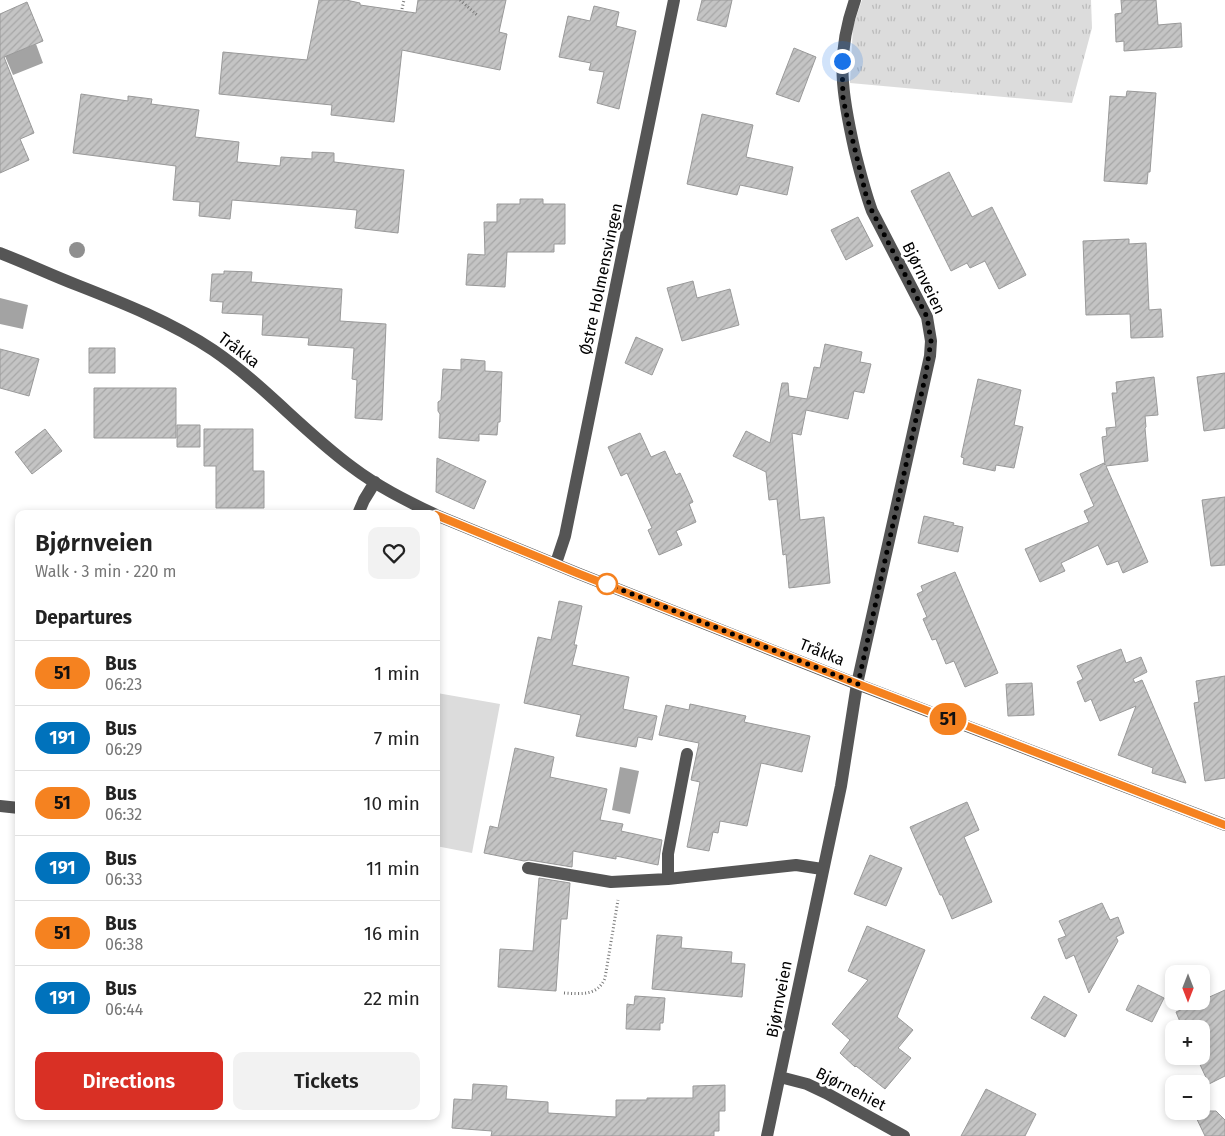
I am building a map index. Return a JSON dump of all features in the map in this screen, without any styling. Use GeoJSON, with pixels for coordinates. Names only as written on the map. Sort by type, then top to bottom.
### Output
{"type":"FeatureCollection","features":[{"type":"Feature","properties":{"kind":"street","name":"Østre Holmensvingen"},"geometry":{"type":"LineString","coordinates":[[556,563],[565,536],[674,0]]}},
{"type":"Feature","properties":{"kind":"street","name":"Bjørnveien"},"geometry":{"type":"LineString","coordinates":[[767,1136],[822,868],[841,786],[858,684],[928,365],[931,341],[927,317],[872,211],[866,195],[847,117],[843,98],[842,49],[855,0]]}},
{"type":"Feature","properties":{"kind":"street","name":"Tråkka"},"geometry":{"type":"LineString","coordinates":[[0,253],[142,312],[181,331],[241,371],[352,466],[374,482],[426,510]]}},
{"type":"Feature","properties":{"kind":"street"},"geometry":{"type":"LineString","coordinates":[[360,510],[374,482]]}},
{"type":"Feature","properties":{"kind":"street","name":"Tråkka"},"geometry":{"type":"LineString","coordinates":[[440,516],[858,684],[1225,825]]}},
{"type":"Feature","properties":{"kind":"street"},"geometry":{"type":"LineString","coordinates":[[668,879],[668,854],[687,754]]}},
{"type":"Feature","properties":{"kind":"street"},"geometry":{"type":"LineString","coordinates":[[0,806],[15,808]]}},
{"type":"Feature","properties":{"kind":"street"},"geometry":{"type":"LineString","coordinates":[[528,868],[595,880],[621,882],[668,879],[796,865],[822,868]]}},
{"type":"Feature","properties":{"kind":"street","name":"Bjørnehiet"},"geometry":{"type":"LineString","coordinates":[[780,1077],[807,1084],[826,1092],[904,1136]]}},
{"type":"Feature","properties":{"kind":"path"},"geometry":{"type":"LineString","coordinates":[[402,9],[404,0]]}},
{"type":"Feature","properties":{"kind":"path"},"geometry":{"type":"LineString","coordinates":[[460,0],[477,15]]}},
{"type":"Feature","properties":{"kind":"path"},"geometry":{"type":"LineString","coordinates":[[564,993],[585,994],[593,992],[603,984],[621,882]]}},
{"type":"Feature","properties":{"kind":"green space"},"geometry":{"type":"Polygon","coordinates":[[[862,0],[1091,0],[1092,28],[1072,103],[850,83],[853,26],[862,0]]]}},
{"type":"Feature","properties":{"kind":"green space"},"geometry":{"type":"Polygon","coordinates":[[[440,694],[500,704],[472,853],[440,847],[440,694]]]}},
{"type":"Feature","properties":{"kind":"shaded area"},"geometry":{"type":"Polygon","coordinates":[[[36,44],[43,63],[13,75],[5,56],[36,44]]]}},
{"type":"Feature","properties":{"kind":"shaded area"},"geometry":{"type":"Polygon","coordinates":[[[0,298],[28,305],[23,329],[0,324],[0,298]]]}},
{"type":"Feature","properties":{"kind":"shaded area"},"geometry":{"type":"Polygon","coordinates":[[[620,767],[639,771],[630,814],[612,810],[620,767]]]}},
{"type":"Feature","properties":{"kind":"building"},"geometry":{"type":"Polygon","coordinates":[[[319,0],[346,0],[360,3],[360,5],[416,13],[418,0],[506,0],[499,32],[507,34],[500,70],[402,50],[394,122],[331,115],[332,105],[219,94],[223,52],[307,60],[319,0]]]}},
{"type":"Feature","properties":{"kind":"building"},"geometry":{"type":"Polygon","coordinates":[[[702,0],[732,0],[726,27],[697,20],[702,0]]]}},
{"type":"Feature","properties":{"kind":"building"},"geometry":{"type":"Polygon","coordinates":[[[1121,0],[1156,0],[1158,25],[1181,23],[1182,47],[1124,51],[1124,41],[1116,42],[1115,14],[1122,13],[1121,0]]]}},
{"type":"Feature","properties":{"kind":"building"},"geometry":{"type":"Polygon","coordinates":[[[27,2],[43,41],[4,57],[34,133],[20,139],[29,160],[0,173],[0,14],[27,2]]]}},
{"type":"Feature","properties":{"kind":"building"},"geometry":{"type":"Polygon","coordinates":[[[594,6],[619,12],[616,26],[636,31],[619,109],[597,103],[604,72],[589,70],[591,63],[559,57],[568,16],[590,21],[594,6]]]}},
{"type":"Feature","properties":{"kind":"building"},"geometry":{"type":"Polygon","coordinates":[[[794,48],[816,57],[799,102],[776,94],[794,48]]]}},
{"type":"Feature","properties":{"kind":"building"},"geometry":{"type":"Polygon","coordinates":[[[1127,91],[1156,93],[1150,172],[1148,172],[1147,184],[1104,181],[1110,96],[1126,97],[1127,91]]]}},
{"type":"Feature","properties":{"kind":"building"},"geometry":{"type":"Polygon","coordinates":[[[81,94],[128,101],[128,96],[152,99],[151,104],[199,110],[195,137],[239,142],[237,162],[280,166],[281,157],[312,159],[312,152],[334,153],[334,162],[404,170],[398,233],[355,228],[357,210],[232,200],[230,219],[199,216],[200,202],[173,200],[176,166],[73,153],[81,94]]]}},
{"type":"Feature","properties":{"kind":"building"},"geometry":{"type":"Polygon","coordinates":[[[702,114],[753,125],[746,157],[793,167],[787,195],[740,185],[737,195],[687,184],[702,114]]]}},
{"type":"Feature","properties":{"kind":"building"},"geometry":{"type":"Polygon","coordinates":[[[949,172],[972,217],[992,207],[1026,275],[999,289],[985,261],[970,268],[967,263],[951,271],[911,191],[949,172]]]}},
{"type":"Feature","properties":{"kind":"building"},"geometry":{"type":"Polygon","coordinates":[[[520,199],[543,199],[543,204],[565,204],[565,244],[554,244],[554,252],[507,252],[505,287],[466,285],[468,254],[485,255],[484,222],[497,222],[497,204],[520,204],[520,199]]]}},
{"type":"Feature","properties":{"kind":"building"},"geometry":{"type":"Polygon","coordinates":[[[858,217],[873,246],[846,260],[831,230],[858,217]]]}},
{"type":"Feature","properties":{"kind":"building"},"geometry":{"type":"Polygon","coordinates":[[[1129,239],[1129,244],[1146,243],[1149,310],[1161,309],[1163,337],[1131,338],[1130,314],[1086,315],[1083,241],[1129,239]]]}},
{"type":"Feature","properties":{"kind":"building"},"geometry":{"type":"Polygon","coordinates":[[[224,271],[252,272],[251,282],[342,289],[340,321],[386,324],[382,420],[355,418],[357,380],[352,379],[354,348],[308,345],[309,338],[262,335],[263,315],[222,313],[223,302],[210,301],[212,274],[224,274],[224,271]]]}},
{"type":"Feature","properties":{"kind":"building"},"geometry":{"type":"Polygon","coordinates":[[[693,281],[697,298],[730,289],[739,325],[682,341],[667,288],[693,281]]]}},
{"type":"Feature","properties":{"kind":"building"},"geometry":{"type":"Polygon","coordinates":[[[636,337],[663,349],[652,375],[625,363],[636,337]]]}},
{"type":"Feature","properties":{"kind":"building"},"geometry":{"type":"Polygon","coordinates":[[[825,344],[862,352],[860,362],[871,364],[864,393],[854,391],[848,419],[806,410],[801,435],[792,433],[800,520],[824,517],[830,583],[789,588],[786,554],[783,555],[777,499],[769,500],[766,472],[733,456],[746,431],[770,443],[782,383],[788,383],[789,396],[807,399],[814,367],[820,368],[825,344]]]}},
{"type":"Feature","properties":{"kind":"building"},"geometry":{"type":"Polygon","coordinates":[[[89,348],[115,348],[115,373],[89,373],[89,348]]]}},
{"type":"Feature","properties":{"kind":"building"},"geometry":{"type":"Polygon","coordinates":[[[0,349],[39,359],[29,396],[0,388],[0,349]]]}},
{"type":"Feature","properties":{"kind":"building"},"geometry":{"type":"Polygon","coordinates":[[[461,359],[485,361],[485,371],[502,372],[500,422],[498,422],[497,435],[479,434],[479,441],[439,438],[440,414],[438,402],[441,400],[443,369],[461,370],[461,359]]]}},
{"type":"Feature","properties":{"kind":"building"},"geometry":{"type":"Polygon","coordinates":[[[1225,373],[1225,428],[1204,431],[1197,377],[1225,373]]]}},
{"type":"Feature","properties":{"kind":"building"},"geometry":{"type":"Polygon","coordinates":[[[1154,377],[1158,415],[1145,416],[1148,461],[1106,466],[1148,562],[1123,573],[1118,561],[1107,565],[1098,545],[1061,563],[1065,571],[1040,582],[1025,549],[1089,522],[1084,511],[1094,506],[1080,474],[1104,463],[1105,465],[1102,437],[1107,436],[1106,428],[1116,427],[1112,393],[1117,393],[1116,382],[1154,377]]]}},
{"type":"Feature","properties":{"kind":"building"},"geometry":{"type":"Polygon","coordinates":[[[978,379],[1021,390],[1014,425],[1023,427],[1014,468],[996,465],[995,471],[963,464],[964,458],[961,457],[978,379]]]}},
{"type":"Feature","properties":{"kind":"building"},"geometry":{"type":"Polygon","coordinates":[[[94,388],[176,388],[176,438],[94,438],[94,388]]]}},
{"type":"Feature","properties":{"kind":"building"},"geometry":{"type":"Polygon","coordinates":[[[177,425],[200,425],[200,447],[177,447],[177,425]]]}},
{"type":"Feature","properties":{"kind":"building"},"geometry":{"type":"Polygon","coordinates":[[[45,429],[62,451],[32,474],[15,452],[45,429]]]}},
{"type":"Feature","properties":{"kind":"building"},"geometry":{"type":"Polygon","coordinates":[[[204,429],[253,429],[253,471],[264,471],[264,508],[216,508],[216,466],[204,466],[204,429]]]}},
{"type":"Feature","properties":{"kind":"building"},"geometry":{"type":"Polygon","coordinates":[[[640,433],[651,457],[665,451],[676,475],[680,473],[693,502],[689,504],[696,522],[676,531],[682,545],[659,555],[648,530],[652,528],[627,473],[621,476],[608,447],[640,433]]]}},
{"type":"Feature","properties":{"kind":"building"},"geometry":{"type":"Polygon","coordinates":[[[437,458],[486,481],[474,509],[436,492],[437,458]]]}},
{"type":"Feature","properties":{"kind":"building"},"geometry":{"type":"Polygon","coordinates":[[[1225,497],[1225,565],[1211,566],[1202,500],[1225,497]]]}},
{"type":"Feature","properties":{"kind":"building"},"geometry":{"type":"Polygon","coordinates":[[[924,516],[963,527],[958,552],[918,543],[924,516]]]}},
{"type":"Feature","properties":{"kind":"building"},"geometry":{"type":"Polygon","coordinates":[[[955,572],[998,673],[965,687],[954,661],[946,664],[936,639],[932,640],[923,619],[927,617],[917,594],[923,591],[921,586],[955,572]]]}},
{"type":"Feature","properties":{"kind":"building"},"geometry":{"type":"Polygon","coordinates":[[[559,601],[582,606],[574,645],[577,645],[572,665],[629,677],[623,709],[657,716],[652,740],[638,737],[636,747],[576,736],[581,715],[524,703],[538,637],[551,640],[559,601]]]}},
{"type":"Feature","properties":{"kind":"building"},"geometry":{"type":"Polygon","coordinates":[[[1121,649],[1126,663],[1141,657],[1147,672],[1133,679],[1135,683],[1142,680],[1186,783],[1152,773],[1153,768],[1118,755],[1136,706],[1100,721],[1091,699],[1085,702],[1077,682],[1083,679],[1077,666],[1121,649]]]}},
{"type":"Feature","properties":{"kind":"building"},"geometry":{"type":"Polygon","coordinates":[[[1225,676],[1225,778],[1205,781],[1194,703],[1199,702],[1196,681],[1225,676]]]}},
{"type":"Feature","properties":{"kind":"building"},"geometry":{"type":"Polygon","coordinates":[[[1032,683],[1034,715],[1008,716],[1006,684],[1032,683]]]}},
{"type":"Feature","properties":{"kind":"building"},"geometry":{"type":"Polygon","coordinates":[[[690,704],[746,716],[744,722],[810,736],[802,772],[761,763],[747,826],[720,821],[718,833],[713,832],[709,851],[687,847],[700,782],[691,780],[699,743],[659,735],[666,705],[689,710],[690,704]]]}},
{"type":"Feature","properties":{"kind":"building"},"geometry":{"type":"Polygon","coordinates":[[[515,748],[554,757],[550,777],[607,789],[600,820],[623,824],[621,831],[662,840],[658,865],[616,856],[616,859],[573,851],[572,867],[529,860],[524,861],[484,853],[490,826],[498,828],[515,748]]]}},
{"type":"Feature","properties":{"kind":"building"},"geometry":{"type":"Polygon","coordinates":[[[967,802],[979,830],[964,837],[992,902],[952,919],[910,827],[967,802]]]}},
{"type":"Feature","properties":{"kind":"building"},"geometry":{"type":"Polygon","coordinates":[[[870,855],[902,868],[886,906],[854,894],[870,855]]]}},
{"type":"Feature","properties":{"kind":"building"},"geometry":{"type":"Polygon","coordinates":[[[539,878],[570,883],[567,919],[561,919],[556,991],[498,987],[500,949],[533,951],[539,878]]]}},
{"type":"Feature","properties":{"kind":"building"},"geometry":{"type":"Polygon","coordinates":[[[1102,903],[1110,920],[1118,917],[1124,933],[1116,937],[1118,941],[1089,993],[1074,955],[1066,959],[1058,939],[1066,936],[1059,921],[1102,903]]]}},
{"type":"Feature","properties":{"kind":"building"},"geometry":{"type":"Polygon","coordinates":[[[867,926],[925,950],[897,1017],[913,1030],[898,1048],[911,1058],[885,1089],[855,1067],[840,1053],[850,1040],[832,1024],[868,980],[848,971],[867,926]]]}},
{"type":"Feature","properties":{"kind":"building"},"geometry":{"type":"Polygon","coordinates":[[[657,935],[682,937],[681,948],[732,952],[731,963],[745,964],[742,997],[652,989],[657,935]]]}},
{"type":"Feature","properties":{"kind":"building"},"geometry":{"type":"Polygon","coordinates":[[[1138,985],[1164,998],[1152,1022],[1126,1010],[1138,985]]]}},
{"type":"Feature","properties":{"kind":"building"},"geometry":{"type":"Polygon","coordinates":[[[1225,990],[1225,1076],[1210,1084],[1210,1075],[1205,1075],[1200,1065],[1210,1065],[1210,1020],[1179,1020],[1176,1012],[1180,1010],[1210,1010],[1210,997],[1225,990]]]}},
{"type":"Feature","properties":{"kind":"building"},"geometry":{"type":"Polygon","coordinates":[[[635,996],[665,998],[663,1023],[660,1023],[660,1030],[626,1029],[627,1004],[634,1005],[635,996]]]}},
{"type":"Feature","properties":{"kind":"building"},"geometry":{"type":"Polygon","coordinates":[[[1044,996],[1077,1015],[1065,1037],[1031,1018],[1044,996]]]}},
{"type":"Feature","properties":{"kind":"building"},"geometry":{"type":"Polygon","coordinates":[[[473,1084],[507,1086],[506,1099],[548,1102],[548,1113],[616,1117],[616,1100],[693,1098],[693,1086],[725,1085],[725,1111],[719,1111],[719,1131],[714,1131],[714,1136],[491,1136],[492,1131],[452,1128],[454,1099],[472,1100],[473,1084]]]}},
{"type":"Feature","properties":{"kind":"building"},"geometry":{"type":"Polygon","coordinates":[[[986,1089],[1036,1114],[1025,1136],[961,1136],[986,1089]]]}},
{"type":"Feature","properties":{"kind":"building"},"geometry":{"type":"Polygon","coordinates":[[[1210,1111],[1216,1111],[1225,1120],[1225,1136],[1205,1136],[1197,1120],[1210,1120],[1210,1111]]]}},
{"type":"Feature","properties":{"kind":"bus line","name":"51"},"geometry":{"type":"LineString","coordinates":[[440,517],[858,684],[1225,825]]}},
{"type":"Feature","properties":{"kind":"route"},"geometry":{"type":"LineString","coordinates":[[607,584],[858,684],[930,356],[931,341],[927,317],[872,211],[866,195],[843,98],[842,61]]}}]}
